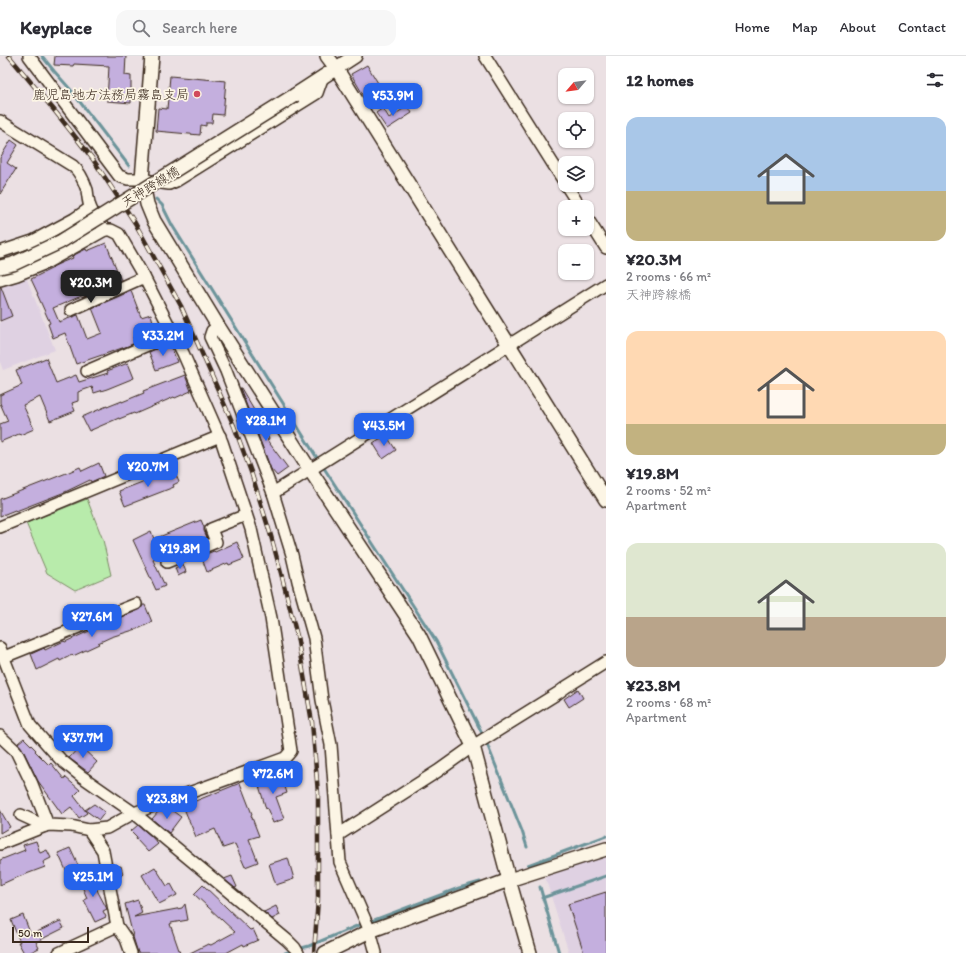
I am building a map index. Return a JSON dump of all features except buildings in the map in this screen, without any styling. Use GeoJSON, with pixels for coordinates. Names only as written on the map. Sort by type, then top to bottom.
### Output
{"type":"FeatureCollection","features":[{"type":"Feature","properties":{"kind":"street"},"geometry":{"type":"LineString","coordinates":[[29,56],[119,176],[128,179],[142,179],[169,184],[317,93],[323,76]]}},
{"type":"Feature","properties":{"kind":"street"},"geometry":{"type":"LineString","coordinates":[[152,56],[142,179],[147,204],[154,221],[218,326],[316,466],[419,635],[476,745],[509,880],[530,953]]}},
{"type":"Feature","properties":{"kind":"street"},"geometry":{"type":"LineString","coordinates":[[327,56],[336,68],[606,500]]}},
{"type":"Feature","properties":{"kind":"street","name":"天神跨線橋"},"geometry":{"type":"LineString","coordinates":[[0,267],[13,264],[60,242],[355,56]]}},
{"type":"Feature","properties":{"kind":"street"},"geometry":{"type":"LineString","coordinates":[[485,56],[558,171]]}},
{"type":"Feature","properties":{"kind":"street"},"geometry":{"type":"LineString","coordinates":[[0,121],[78,170],[83,178],[90,208],[105,230]]}},
{"type":"Feature","properties":{"kind":"street"},"geometry":{"type":"LineString","coordinates":[[0,252],[33,241],[74,219],[90,208]]}},
{"type":"Feature","properties":{"kind":"street"},"geometry":{"type":"LineString","coordinates":[[594,229],[606,248]]}},
{"type":"Feature","properties":{"kind":"street"},"geometry":{"type":"LineString","coordinates":[[0,280],[17,275],[46,263],[105,230],[111,230],[119,234],[144,277],[183,352],[220,436],[251,529],[271,618],[291,751],[285,758],[134,813],[107,828],[89,830],[71,826],[46,825],[21,815]]}},
{"type":"Feature","properties":{"kind":"street"},"geometry":{"type":"LineString","coordinates":[[71,310],[144,277]]}},
{"type":"Feature","properties":{"kind":"street"},"geometry":{"type":"LineString","coordinates":[[273,493],[606,284]]}},
{"type":"Feature","properties":{"kind":"street"},"geometry":{"type":"LineString","coordinates":[[218,326],[212,331],[210,337],[226,371],[273,493],[292,555],[314,638],[322,700],[331,745],[340,862],[370,931],[376,953]]}},
{"type":"Feature","properties":{"kind":"street"},"geometry":{"type":"LineString","coordinates":[[87,371],[173,334]]}},
{"type":"Feature","properties":{"kind":"street"},"geometry":{"type":"LineString","coordinates":[[0,527],[220,436]]}},
{"type":"Feature","properties":{"kind":"street"},"geometry":{"type":"LineString","coordinates":[[167,562],[216,542],[211,529],[246,515]]}},
{"type":"Feature","properties":{"kind":"street"},"geometry":{"type":"LineString","coordinates":[[136,604],[2,652],[30,724],[61,760],[134,813],[287,940],[298,953]]}},
{"type":"Feature","properties":{"kind":"street"},"geometry":{"type":"LineString","coordinates":[[338,835],[606,662]]}},
{"type":"Feature","properties":{"kind":"street"},"geometry":{"type":"LineString","coordinates":[[0,736],[16,752],[32,784],[46,825]]}},
{"type":"Feature","properties":{"kind":"street"},"geometry":{"type":"LineString","coordinates":[[0,844],[46,825]]}},
{"type":"Feature","properties":{"kind":"street"},"geometry":{"type":"LineString","coordinates":[[89,830],[104,850],[117,926],[126,939],[132,953]]}},
{"type":"Feature","properties":{"kind":"street"},"geometry":{"type":"LineString","coordinates":[[325,953],[370,931],[509,880],[606,849]]}},
{"type":"Feature","properties":{"kind":"street"},"geometry":{"type":"LineString","coordinates":[[59,953],[117,926]]}},
{"type":"Feature","properties":{"kind":"shaded area"},"geometry":{"type":"Polygon","coordinates":[[[26,277],[55,350],[3,370],[0,362],[0,285],[21,280],[26,277]]]}},
{"type":"Feature","properties":{"kind":"shaded area"},"geometry":{"type":"Polygon","coordinates":[[[606,856],[606,953],[569,953],[545,877],[606,856]]]}},
{"type":"Feature","properties":{"kind":"green space"},"geometry":{"type":"Polygon","coordinates":[[[87,499],[103,540],[111,575],[75,590],[47,573],[26,523],[87,499]]]}},
{"type":"Feature","properties":{"kind":"waterway"},"geometry":{"type":"LineString","coordinates":[[42,56],[70,89],[129,166]]}},
{"type":"Feature","properties":{"kind":"waterway"},"geometry":{"type":"LineString","coordinates":[[156,199],[162,205],[172,225],[319,461]]}},
{"type":"Feature","properties":{"kind":"waterway"},"geometry":{"type":"LineString","coordinates":[[322,465],[436,641],[485,739],[527,847]]}},
{"type":"Feature","properties":{"kind":"waterway"},"geometry":{"type":"LineString","coordinates":[[528,865],[606,836]]}},
{"type":"Feature","properties":{"kind":"waterway"},"geometry":{"type":"LineString","coordinates":[[542,898],[606,876]]}},
{"type":"Feature","properties":{"kind":"waterway"},"geometry":{"type":"LineString","coordinates":[[369,922],[459,888],[480,882]]}},
{"type":"Feature","properties":{"kind":"waterway"},"geometry":{"type":"LineString","coordinates":[[540,887],[559,953]]}},
{"type":"Feature","properties":{"kind":"waterway"},"geometry":{"type":"LineString","coordinates":[[298,949],[309,946],[364,923]]}},
{"type":"Feature","properties":{"kind":"waterway"},"geometry":{"type":"LineString","coordinates":[[285,953],[293,951]]}},
{"type":"Feature","properties":{"kind":"railway"},"geometry":{"type":"LineString","coordinates":[[9,56],[92,158],[135,223],[181,306],[234,426],[251,472],[271,536],[297,636],[312,722],[318,793],[318,899],[314,953]]}},
{"type":"Feature","properties":{"kind":"place","name":"鹿児島地方法務局霧島支局"},"geometry":{"type":"Point","coordinates":[197,94]}}]}
